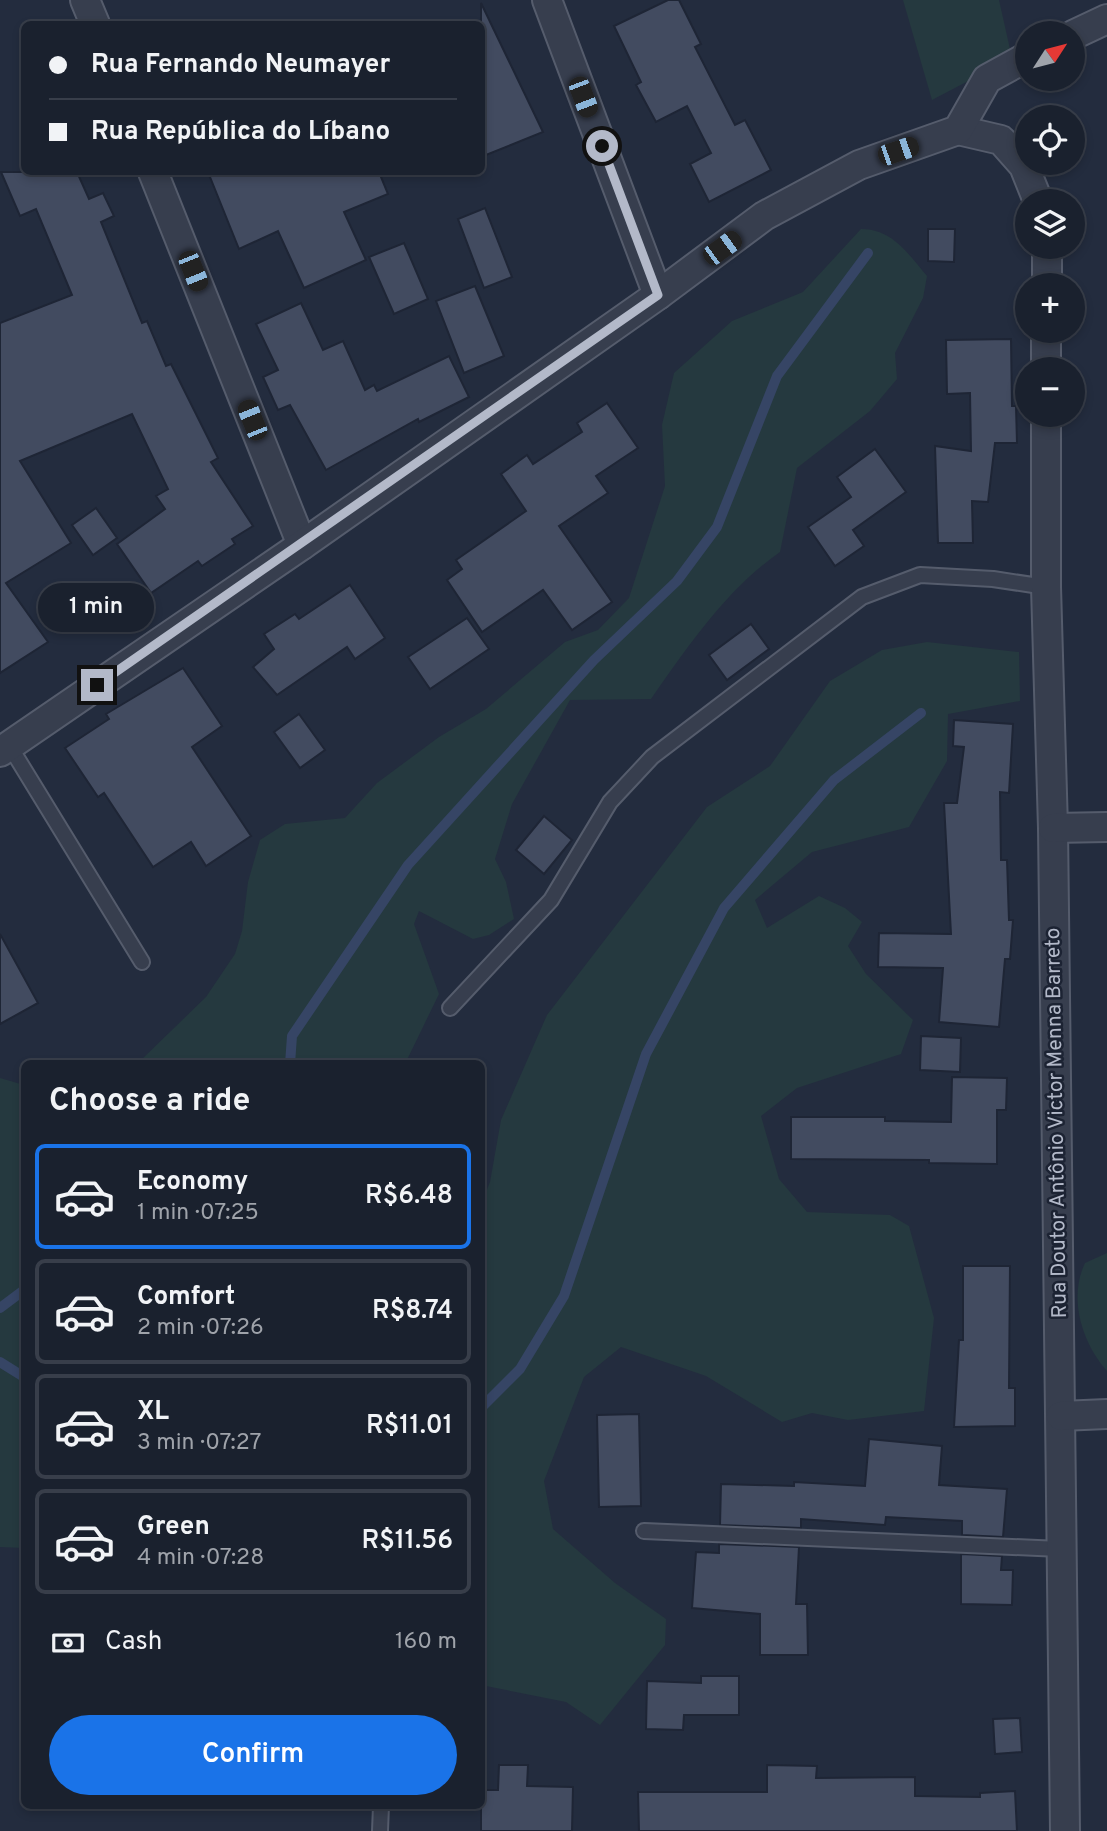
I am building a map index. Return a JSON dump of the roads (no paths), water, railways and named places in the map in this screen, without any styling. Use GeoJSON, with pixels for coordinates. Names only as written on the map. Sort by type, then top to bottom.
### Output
{"type":"FeatureCollection","features":[{"type":"Feature","properties":{"kind":"street"},"geometry":{"type":"LineString","coordinates":[[85,0],[94,21]]}},
{"type":"Feature","properties":{"kind":"street"},"geometry":{"type":"LineString","coordinates":[[547,0],[658,295]]}},
{"type":"Feature","properties":{"kind":"street"},"geometry":{"type":"LineString","coordinates":[[1085,29],[1107,19]]}},
{"type":"Feature","properties":{"kind":"street"},"geometry":{"type":"LineString","coordinates":[[958,130],[987,79],[1015,64]]}},
{"type":"Feature","properties":{"kind":"street"},"geometry":{"type":"LineString","coordinates":[[5,749],[302,545],[658,295],[764,216],[809,191],[859,165],[958,130],[1001,140],[1024,166],[1033,189]]}},
{"type":"Feature","properties":{"kind":"street"},"geometry":{"type":"LineString","coordinates":[[154,175],[302,545]]}},
{"type":"Feature","properties":{"kind":"street","name":"Rua Doutor Antônio Victor Menna Barreto"},"geometry":{"type":"LineString","coordinates":[[1046,427],[1046,587],[1053,828],[1065,1831]]}},
{"type":"Feature","properties":{"kind":"street"},"geometry":{"type":"LineString","coordinates":[[1053,828],[1107,827]]}},
{"type":"Feature","properties":{"kind":"street"},"geometry":{"type":"LineString","coordinates":[[1061,1416],[1107,1414]]}},
{"type":"Feature","properties":{"kind":"lane"},"geometry":{"type":"LineString","coordinates":[[450,1008],[551,900],[610,802],[652,757],[862,597],[920,575],[993,579],[1046,587]]}},
{"type":"Feature","properties":{"kind":"lane"},"geometry":{"type":"LineString","coordinates":[[5,749],[142,962]]}},
{"type":"Feature","properties":{"kind":"lane"},"geometry":{"type":"LineString","coordinates":[[644,1531],[1060,1549]]}},
{"type":"Feature","properties":{"kind":"lane"},"geometry":{"type":"LineString","coordinates":[[380,1831],[381,1809]]}},
{"type":"Feature","properties":{"kind":"waterway"},"geometry":{"type":"LineString","coordinates":[[290,1060],[292,1036],[408,865],[594,660],[677,581],[717,527],[777,376],[868,253]]}},
{"type":"Feature","properties":{"kind":"waterway"},"geometry":{"type":"LineString","coordinates":[[485,1404],[520,1369],[564,1296],[646,1054],[724,908],[834,780],[921,713]]}},
{"type":"Feature","properties":{"kind":"waterway"},"geometry":{"type":"LineString","coordinates":[[0,1308],[21,1292]]}},
{"type":"Feature","properties":{"kind":"waterway"},"geometry":{"type":"LineString","coordinates":[[0,1362],[21,1375]]}}]}
